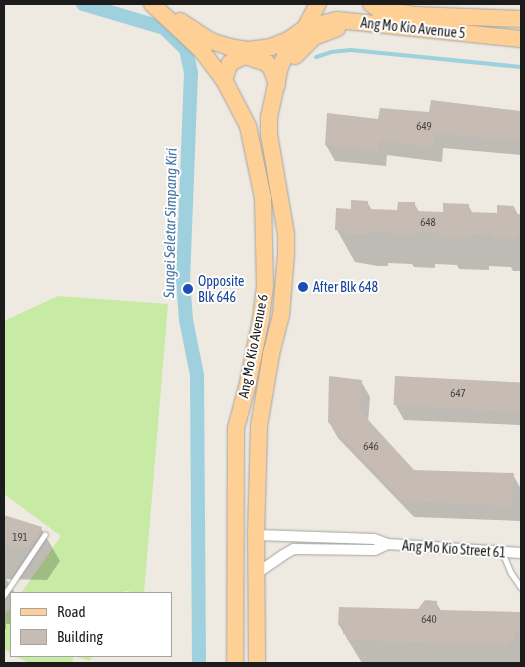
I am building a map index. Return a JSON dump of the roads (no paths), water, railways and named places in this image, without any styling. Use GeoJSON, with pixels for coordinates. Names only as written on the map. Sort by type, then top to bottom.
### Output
{"type":"FeatureCollection","features":[{"type":"Feature","properties":{"kind":"main road"},"geometry":{"type":"LineString","coordinates":[[153,4],[211,41],[238,49],[248,50],[271,47],[288,40],[305,28]]}},
{"type":"Feature","properties":{"kind":"main road","name":"Ang Mo Kio Avenue 6"},"geometry":{"type":"LineString","coordinates":[[153,4],[202,51],[224,80],[248,126],[263,198],[265,286],[261,319],[247,387],[236,428],[235,663]]}},
{"type":"Feature","properties":{"kind":"main road","name":"Ang Mo Kio Avenue 6"},"geometry":{"type":"LineString","coordinates":[[257,663],[256,535],[259,426],[282,307],[286,254],[286,234],[270,135],[269,117],[280,68],[288,49],[305,28],[318,4]]}},
{"type":"Feature","properties":{"kind":"main road","name":"Ang Mo Kio Avenue 5"},"geometry":{"type":"LineString","coordinates":[[371,4],[378,9],[415,15],[521,19]]}},
{"type":"Feature","properties":{"kind":"main road"},"geometry":{"type":"LineString","coordinates":[[486,36],[488,17]]}},
{"type":"Feature","properties":{"kind":"main road","name":"Ang Mo Kio Avenue 5"},"geometry":{"type":"LineString","coordinates":[[305,28],[337,20],[521,39]]}},
{"type":"Feature","properties":{"kind":"main road"},"geometry":{"type":"LineString","coordinates":[[277,85],[299,50],[314,37],[354,22]]}},
{"type":"Feature","properties":{"kind":"main road"},"geometry":{"type":"LineString","coordinates":[[224,80],[230,63],[245,56],[267,62],[277,85]]}},
{"type":"Feature","properties":{"kind":"street","name":"Ang Mo Kio Street 61"},"geometry":{"type":"LineString","coordinates":[[256,535],[374,539],[388,544],[521,553]]}},
{"type":"Feature","properties":{"kind":"street","name":"Ang Mo Kio Street 61"},"geometry":{"type":"LineString","coordinates":[[256,574],[283,554],[294,549],[375,550],[388,544]]}},
{"type":"Feature","properties":{"kind":"lane"},"geometry":{"type":"LineString","coordinates":[[4,595],[45,534]]}},
{"type":"Feature","properties":{"kind":"lane"},"geometry":{"type":"LineString","coordinates":[[502,552],[511,573],[521,588]]}},
{"type":"Feature","properties":{"kind":"waterway","name":"Sungei Seletar Simpang Kiri"},"geometry":{"type":"LineString","coordinates":[[83,4],[164,28],[186,49],[191,73],[183,280],[186,320],[197,375],[199,663]]}},
{"type":"Feature","properties":{"kind":"waterway"},"geometry":{"type":"LineString","coordinates":[[316,57],[331,52],[351,50],[521,67]]}},
{"type":"Feature","properties":{"kind":"waterway","name":"Sungei Seletar Simpang Kiri"},"geometry":{"type":"LineString","coordinates":[[188,129],[192,121]]}},
{"type":"Feature","properties":{"kind":"place","name":"After Blk 648"},"geometry":{"type":"Point","coordinates":[303,287]}},
{"type":"Feature","properties":{"kind":"place","name":"Opposite Blk 646"},"geometry":{"type":"Point","coordinates":[188,289]}}]}
